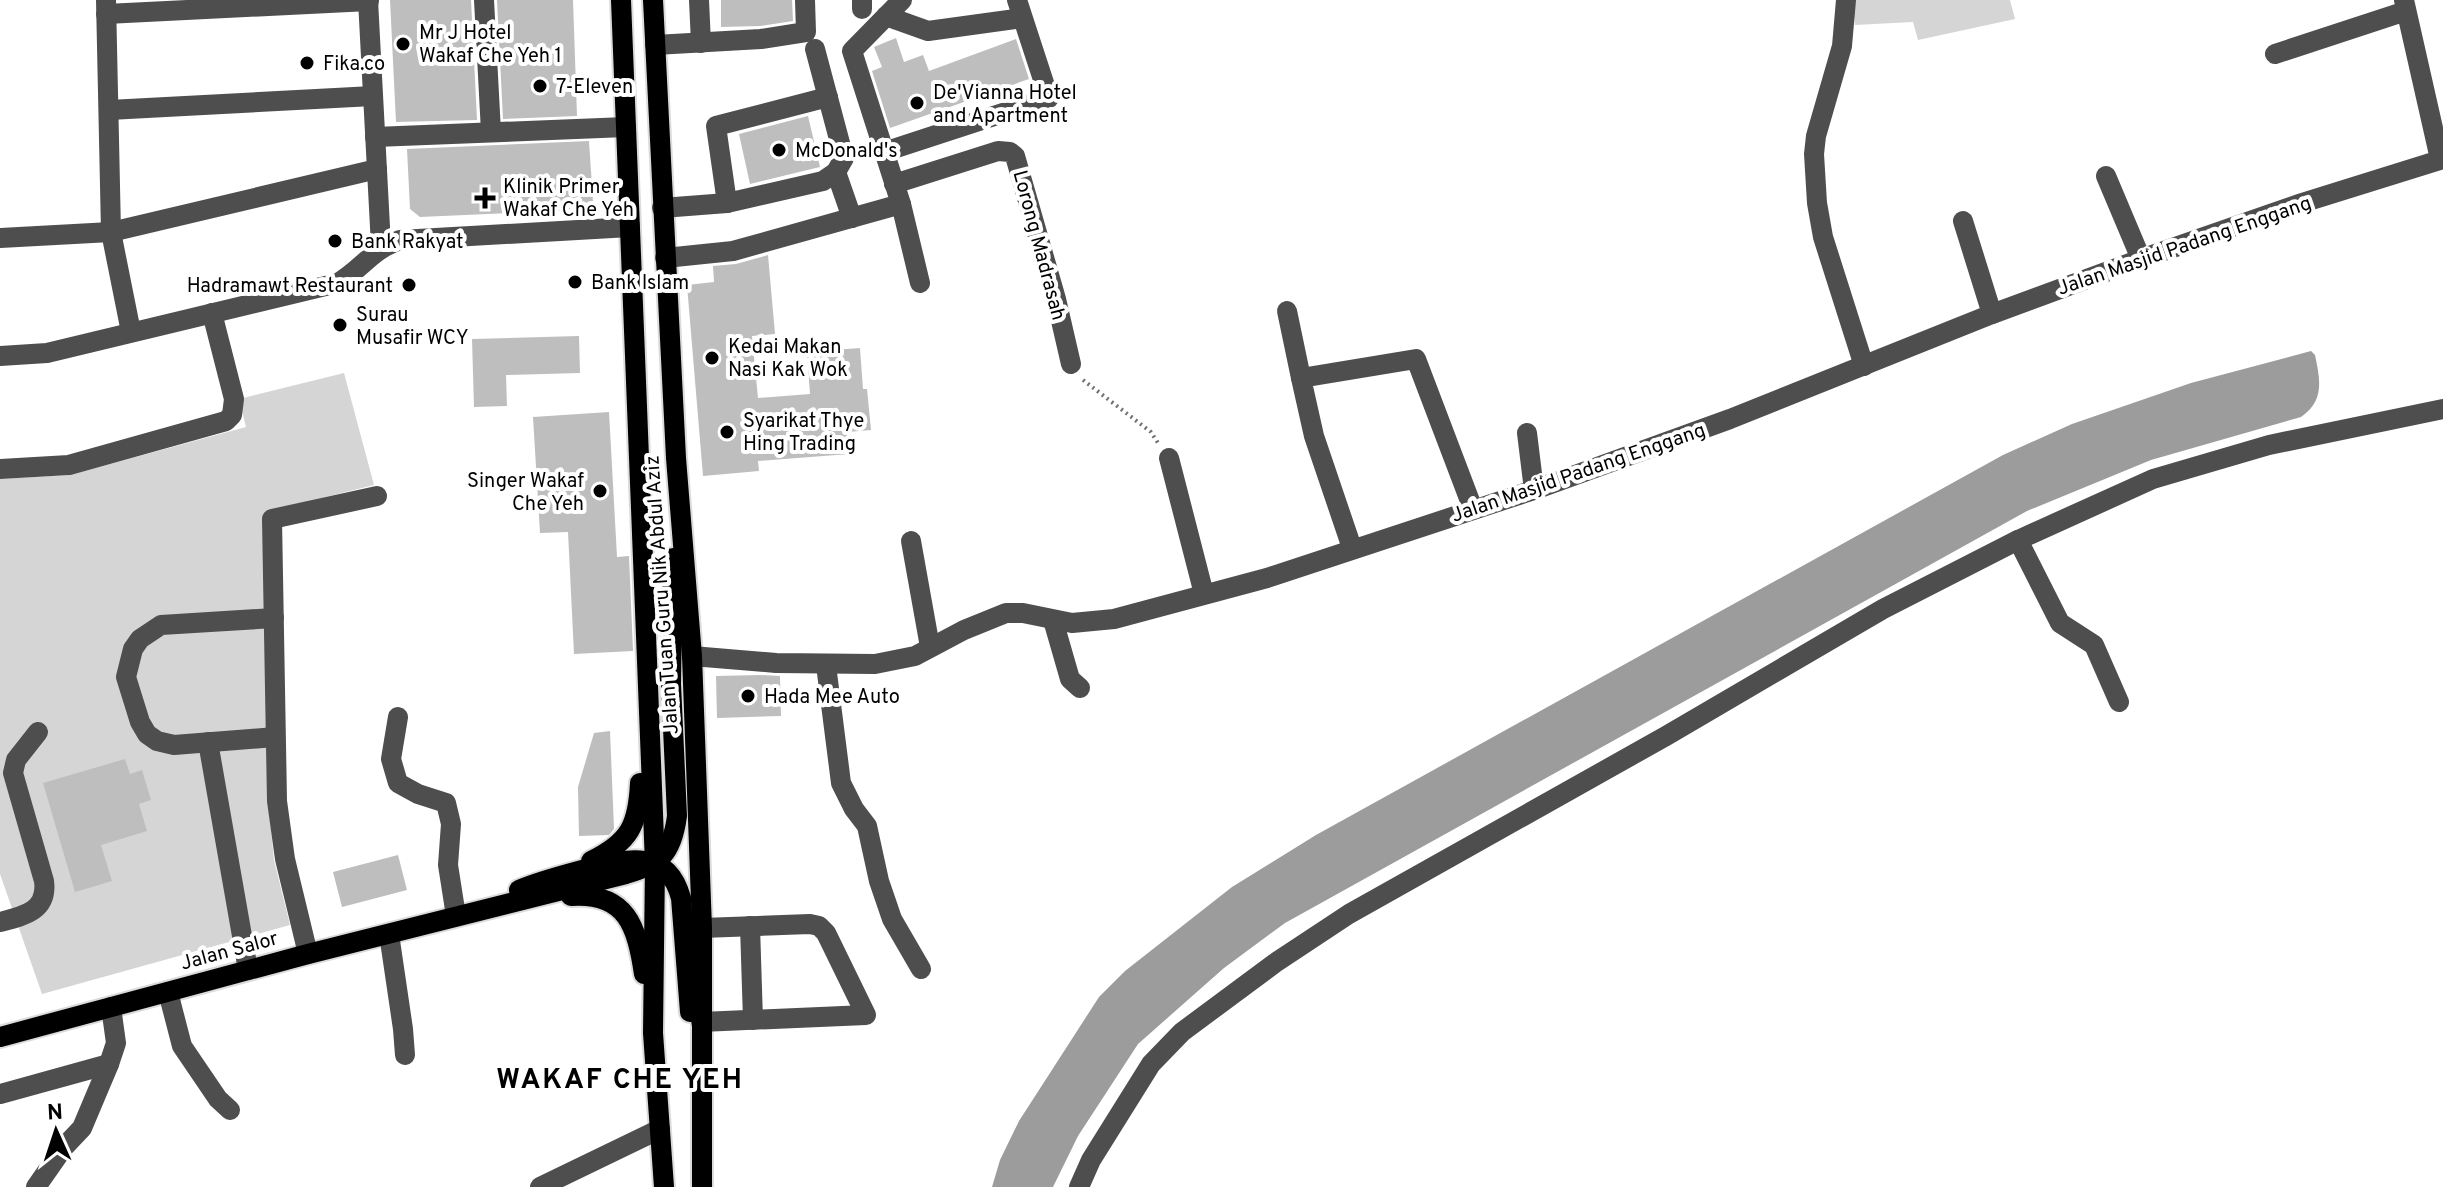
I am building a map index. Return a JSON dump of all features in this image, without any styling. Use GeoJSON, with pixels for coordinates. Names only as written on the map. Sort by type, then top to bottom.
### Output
{"type":"FeatureCollection","features":[{"type":"Feature","properties":{"kind":"main road","name":"Jalan Tuan Guru Nik Abdul Aziz"},"geometry":{"type":"LineString","coordinates":[[621,0],[655,864],[653,1033],[664,1187]]}},
{"type":"Feature","properties":{"kind":"main road","name":"Jalan Tuan Guru Nik Abdul Aziz"},"geometry":{"type":"LineString","coordinates":[[653,0],[676,458],[692,656],[702,928],[702,1187]]}},
{"type":"Feature","properties":{"kind":"main road"},"geometry":{"type":"LineString","coordinates":[[676,458],[671,684],[677,816],[668,850],[655,864],[677,883],[681,898],[700,1144]]}},
{"type":"Feature","properties":{"kind":"main road"},"geometry":{"type":"LineString","coordinates":[[566,874],[607,853],[634,826],[639,805],[648,667]]}},
{"type":"Feature","properties":{"kind":"main road","name":"Jalan Salor"},"geometry":{"type":"LineString","coordinates":[[464,914],[566,874],[624,859],[655,864]]}},
{"type":"Feature","properties":{"kind":"main road","name":"Jalan Salor"},"geometry":{"type":"LineString","coordinates":[[0,1037],[655,864]]}},
{"type":"Feature","properties":{"kind":"main road"},"geometry":{"type":"LineString","coordinates":[[531,899],[587,895],[607,900],[632,922],[639,939],[653,1033]]}},
{"type":"Feature","properties":{"kind":"street"},"geometry":{"type":"LineString","coordinates":[[131,332],[111,232],[106,7],[368,0],[381,246]]}},
{"type":"Feature","properties":{"kind":"street"},"geometry":{"type":"LineString","coordinates":[[484,0],[491,132]]}},
{"type":"Feature","properties":{"kind":"street"},"geometry":{"type":"LineString","coordinates":[[699,0],[701,43]]}},
{"type":"Feature","properties":{"kind":"street"},"geometry":{"type":"LineString","coordinates":[[662,208],[727,203],[823,181],[836,172],[844,158],[811,41],[805,0]]}},
{"type":"Feature","properties":{"kind":"street"},"geometry":{"type":"LineString","coordinates":[[902,0],[852,51],[901,204],[920,283]]}},
{"type":"Feature","properties":{"kind":"street"},"geometry":{"type":"LineString","coordinates":[[989,0],[991,21]]}},
{"type":"Feature","properties":{"kind":"street"},"geometry":{"type":"LineString","coordinates":[[1846,0],[1842,46],[1816,136],[1814,154],[1823,237],[1864,366]]}},
{"type":"Feature","properties":{"kind":"street"},"geometry":{"type":"LineString","coordinates":[[2275,54],[2405,5],[2441,159]]}},
{"type":"Feature","properties":{"kind":"street"},"geometry":{"type":"LineString","coordinates":[[884,152],[1049,98],[1020,9],[991,21],[928,31],[886,16]]}},
{"type":"Feature","properties":{"kind":"street"},"geometry":{"type":"LineString","coordinates":[[655,45],[761,39],[811,41]]}},
{"type":"Feature","properties":{"kind":"street"},"geometry":{"type":"LineString","coordinates":[[109,110],[373,96]]}},
{"type":"Feature","properties":{"kind":"street"},"geometry":{"type":"LineString","coordinates":[[727,203],[716,126],[828,97]]}},
{"type":"Feature","properties":{"kind":"street"},"geometry":{"type":"LineString","coordinates":[[375,137],[626,127]]}},
{"type":"Feature","properties":{"kind":"street","name":"Lorong Madrasah"},"geometry":{"type":"LineString","coordinates":[[894,184],[998,151],[1010,152],[1015,156],[1056,299],[1071,364]]}},
{"type":"Feature","properties":{"kind":"street","name":"Jalan Masjid Padang Enggang"},"geometry":{"type":"LineString","coordinates":[[692,656],[826,665],[875,664],[915,656],[986,619],[1006,613],[1089,623],[1267,578],[1641,452],[2141,259],[2316,198],[2441,159]]}},
{"type":"Feature","properties":{"kind":"street"},"geometry":{"type":"LineString","coordinates":[[0,236],[111,232],[377,169]]}},
{"type":"Feature","properties":{"kind":"street"},"geometry":{"type":"LineString","coordinates":[[836,172],[852,218]]}},
{"type":"Feature","properties":{"kind":"street"},"geometry":{"type":"LineString","coordinates":[[2106,176],[2141,259]]}},
{"type":"Feature","properties":{"kind":"street"},"geometry":{"type":"LineString","coordinates":[[665,258],[733,251],[901,204]]}},
{"type":"Feature","properties":{"kind":"street"},"geometry":{"type":"LineString","coordinates":[[1963,221],[1992,314]]}},
{"type":"Feature","properties":{"kind":"street"},"geometry":{"type":"LineString","coordinates":[[0,356],[47,353],[338,283],[350,276],[381,246],[419,237],[630,227]]}},
{"type":"Feature","properties":{"kind":"street"},"geometry":{"type":"LineString","coordinates":[[1287,311],[1314,436],[1352,548]]}},
{"type":"Feature","properties":{"kind":"street"},"geometry":{"type":"LineString","coordinates":[[0,469],[69,465],[226,421],[232,415],[234,399],[212,313]]}},
{"type":"Feature","properties":{"kind":"street"},"geometry":{"type":"LineString","coordinates":[[1301,378],[1416,359],[1473,509]]}},
{"type":"Feature","properties":{"kind":"street"},"geometry":{"type":"LineString","coordinates":[[1079,1187],[1091,1160],[1151,1064],[1182,1032],[1275,963],[1349,914],[1666,736],[1883,609],[2018,540],[2153,479],[2269,445],[2443,409]]}},
{"type":"Feature","properties":{"kind":"street"},"geometry":{"type":"LineString","coordinates":[[1527,433],[1534,490]]}},
{"type":"Feature","properties":{"kind":"street"},"geometry":{"type":"LineString","coordinates":[[1169,458],[1204,594]]}},
{"type":"Feature","properties":{"kind":"street"},"geometry":{"type":"LineString","coordinates":[[308,954],[285,859],[277,801],[272,519],[377,496]]}},
{"type":"Feature","properties":{"kind":"street"},"geometry":{"type":"LineString","coordinates":[[2018,540],[2060,623],[2094,645],[2119,702]]}},
{"type":"Feature","properties":{"kind":"street"},"geometry":{"type":"LineString","coordinates":[[911,541],[930,647]]}},
{"type":"Feature","properties":{"kind":"street"},"geometry":{"type":"LineString","coordinates":[[274,618],[161,625],[149,630],[133,649],[126,677],[140,722],[147,734],[157,741],[174,745],[275,737]]}},
{"type":"Feature","properties":{"kind":"street"},"geometry":{"type":"LineString","coordinates":[[1053,620],[1070,679],[1080,688]]}},
{"type":"Feature","properties":{"kind":"street"},"geometry":{"type":"LineString","coordinates":[[826,665],[841,783],[867,826],[879,881],[892,919],[921,969]]}},
{"type":"Feature","properties":{"kind":"street"},"geometry":{"type":"LineString","coordinates":[[398,717],[391,759],[398,783],[418,794],[446,803],[451,824],[448,865],[464,914]]}},
{"type":"Feature","properties":{"kind":"street"},"geometry":{"type":"LineString","coordinates":[[0,922],[33,912],[39,907],[46,890],[13,773],[16,760],[38,732]]}},
{"type":"Feature","properties":{"kind":"street"},"geometry":{"type":"LineString","coordinates":[[208,742],[248,970]]}},
{"type":"Feature","properties":{"kind":"street"},"geometry":{"type":"LineString","coordinates":[[750,926],[753,1020]]}},
{"type":"Feature","properties":{"kind":"street"},"geometry":{"type":"LineString","coordinates":[[701,1022],[866,1015],[826,933],[819,926],[702,928]]}},
{"type":"Feature","properties":{"kind":"street"},"geometry":{"type":"LineString","coordinates":[[389,934],[405,1055]]}},
{"type":"Feature","properties":{"kind":"street"},"geometry":{"type":"LineString","coordinates":[[168,992],[182,1046],[218,1099],[230,1110]]}},
{"type":"Feature","properties":{"kind":"street"},"geometry":{"type":"LineString","coordinates":[[36,1187],[64,1147],[82,1128],[109,1064],[116,1043],[111,1007]]}},
{"type":"Feature","properties":{"kind":"street"},"geometry":{"type":"LineString","coordinates":[[0,1094],[109,1064]]}},
{"type":"Feature","properties":{"kind":"street"},"geometry":{"type":"LineString","coordinates":[[540,1187],[660,1129]]}},
{"type":"Feature","properties":{"kind":"path"},"geometry":{"type":"LineString","coordinates":[[1071,364],[1085,382],[1151,432]]}},
{"type":"Feature","properties":{"kind":"shaded area"},"geometry":{"type":"Polygon","coordinates":[[[1852,0],[2010,0],[2015,19],[1918,40],[1913,22],[1855,25],[1852,0]]]}},
{"type":"Feature","properties":{"kind":"shaded area"},"geometry":{"type":"Polygon","coordinates":[[[2311,351],[2315,355],[2319,389],[2314,404],[2301,417],[2151,460],[2027,511],[1285,923],[1224,968],[1138,1044],[1078,1136],[1053,1187],[992,1187],[1000,1160],[1019,1121],[1099,997],[1125,971],[1232,887],[1316,835],[2003,455],[2072,424],[2191,383],[2311,351]]]}},
{"type":"Feature","properties":{"kind":"shaded area"},"geometry":{"type":"Polygon","coordinates":[[[344,373],[374,485],[265,512],[268,798],[274,860],[290,925],[42,994],[0,874],[0,479],[70,475],[246,427],[239,399],[344,373]]]}},
{"type":"Feature","properties":{"kind":"building"},"geometry":{"type":"Polygon","coordinates":[[[390,0],[471,0],[477,120],[396,122],[390,0]]]}},
{"type":"Feature","properties":{"kind":"building"},"geometry":{"type":"Polygon","coordinates":[[[497,0],[573,0],[577,116],[503,119],[497,0]]]}},
{"type":"Feature","properties":{"kind":"building"},"geometry":{"type":"Polygon","coordinates":[[[721,0],[792,0],[793,21],[721,27],[721,0]]]}},
{"type":"Feature","properties":{"kind":"building","name":"De'Vianna Hotel and Apartment"},"geometry":{"type":"Polygon","coordinates":[[[896,38],[904,62],[923,55],[929,71],[1016,39],[1029,79],[890,128],[872,71],[882,67],[874,47],[896,38]]]}},
{"type":"Feature","properties":{"kind":"building","name":"McDonald's"},"geometry":{"type":"Polygon","coordinates":[[[808,116],[820,167],[750,184],[739,134],[808,116]]]}},
{"type":"Feature","properties":{"kind":"building"},"geometry":{"type":"Polygon","coordinates":[[[589,141],[593,202],[580,210],[420,217],[410,209],[407,149],[589,141]]]}},
{"type":"Feature","properties":{"kind":"building"},"geometry":{"type":"Polygon","coordinates":[[[768,255],[775,334],[752,336],[758,398],[810,394],[807,352],[860,348],[863,389],[867,389],[871,430],[847,432],[849,454],[758,461],[759,471],[703,476],[687,285],[714,282],[713,266],[736,264],[768,255]]]}},
{"type":"Feature","properties":{"kind":"building"},"geometry":{"type":"Polygon","coordinates":[[[579,336],[580,373],[506,375],[507,406],[474,407],[472,339],[579,336]]]}},
{"type":"Feature","properties":{"kind":"building"},"geometry":{"type":"Polygon","coordinates":[[[609,412],[617,557],[629,556],[633,651],[574,654],[568,532],[540,533],[533,417],[609,412]]]}},
{"type":"Feature","properties":{"kind":"building","name":"Hada Mee Auto"},"geometry":{"type":"Polygon","coordinates":[[[716,676],[780,676],[781,716],[717,718],[716,676]]]}},
{"type":"Feature","properties":{"kind":"building"},"geometry":{"type":"Polygon","coordinates":[[[610,731],[614,829],[609,835],[579,836],[578,787],[594,733],[610,731]]]}},
{"type":"Feature","properties":{"kind":"building"},"geometry":{"type":"Polygon","coordinates":[[[125,759],[130,774],[142,770],[151,800],[139,804],[147,831],[101,845],[112,881],[75,892],[43,783],[125,759]]]}},
{"type":"Feature","properties":{"kind":"building"},"geometry":{"type":"Polygon","coordinates":[[[398,855],[407,890],[342,907],[333,872],[398,855]]]}},
{"type":"Feature","properties":{"kind":"place","name":"Mr J Hotel Wakaf Che Yeh 1"},"geometry":{"type":"Point","coordinates":[403,44]}},
{"type":"Feature","properties":{"kind":"place","name":"Fika.co"},"geometry":{"type":"Point","coordinates":[307,63]}},
{"type":"Feature","properties":{"kind":"place","name":"7-Eleven"},"geometry":{"type":"Point","coordinates":[540,86]}},
{"type":"Feature","properties":{"kind":"place","name":"De'Vianna Hotel and Apartment"},"geometry":{"type":"Point","coordinates":[917,103]}},
{"type":"Feature","properties":{"kind":"place","name":"McDonald's"},"geometry":{"type":"Point","coordinates":[779,150]}},
{"type":"Feature","properties":{"kind":"place","name":"Klinik Primer Wakaf Che Yeh"},"geometry":{"type":"Point","coordinates":[485,198]}},
{"type":"Feature","properties":{"kind":"place","name":"Bank Rakyat"},"geometry":{"type":"Point","coordinates":[335,241]}},
{"type":"Feature","properties":{"kind":"place","name":"Bank Islam"},"geometry":{"type":"Point","coordinates":[575,282]}},
{"type":"Feature","properties":{"kind":"place","name":"Hadramawt Restaurant"},"geometry":{"type":"Point","coordinates":[409,285]}},
{"type":"Feature","properties":{"kind":"place","name":"Surau Musafir WCY"},"geometry":{"type":"Point","coordinates":[340,325]}},
{"type":"Feature","properties":{"kind":"place","name":"Kedai Makan Nasi Kak Wok"},"geometry":{"type":"Point","coordinates":[712,358]}},
{"type":"Feature","properties":{"kind":"place","name":"Syarikat Thye Hing Trading"},"geometry":{"type":"Point","coordinates":[727,432]}},
{"type":"Feature","properties":{"kind":"place","name":"Singer Wakaf Che Yeh"},"geometry":{"type":"Point","coordinates":[600,491]}},
{"type":"Feature","properties":{"kind":"place","name":"Hada Mee Auto"},"geometry":{"type":"Point","coordinates":[748,696]}},
{"type":"Feature","properties":{"kind":"district","name":"WAKAF CHE YEH"},"geometry":{"type":"Point","coordinates":[620,1078]}}]}
